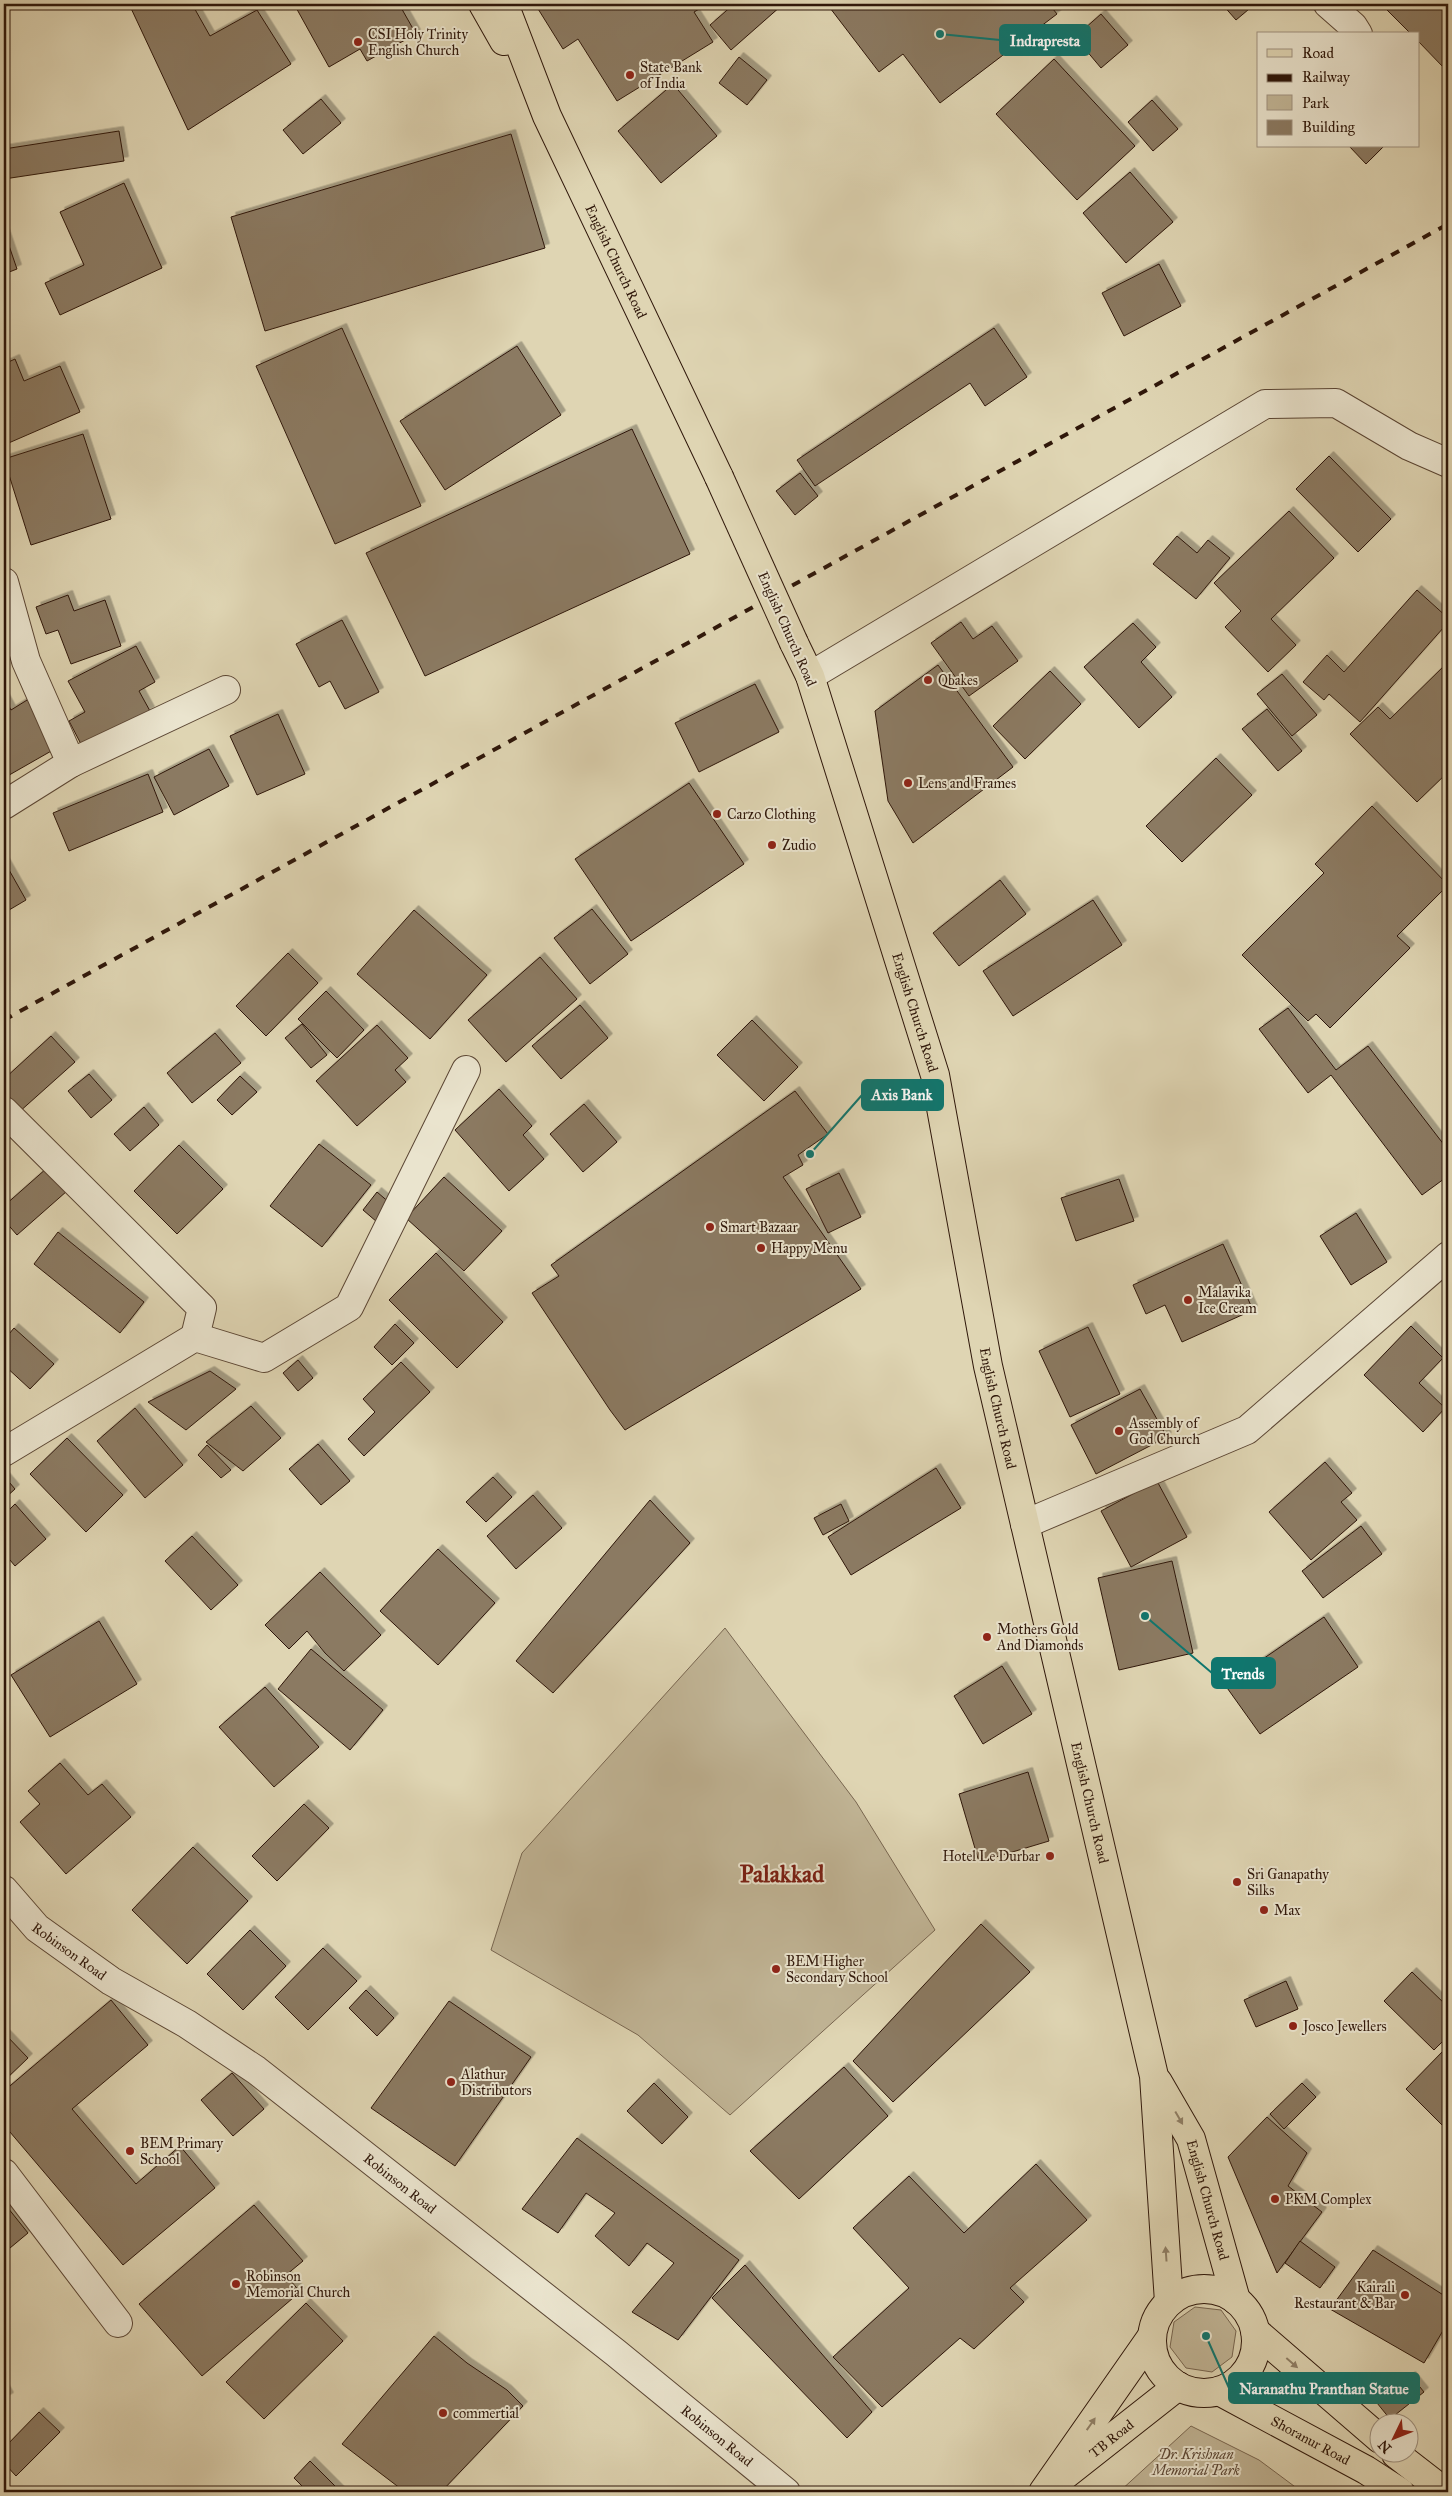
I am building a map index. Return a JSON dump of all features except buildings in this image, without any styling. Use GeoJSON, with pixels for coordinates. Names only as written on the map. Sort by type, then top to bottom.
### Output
{"type":"FeatureCollection","features":[{"type":"Feature","properties":{"kind":"main road","name":"English Church Road"},"geometry":{"type":"LineString","coordinates":[[483,4],[547,116],[719,477],[810,676],[935,1075],[988,1366],[1154,2076],[1169,2302]]}},
{"type":"Feature","properties":{"kind":"main road","name":"English Church Road"},"geometry":{"type":"LineString","coordinates":[[504,4],[547,116]]}},
{"type":"Feature","properties":{"kind":"main road","name":"English Church Road"},"geometry":{"type":"LineString","coordinates":[[1154,2076],[1191,2139],[1236,2300]]}},
{"type":"Feature","properties":{"kind":"main road"},"geometry":{"type":"LineString","coordinates":[[1178,2386],[1166,2377],[1158,2365],[1153,2351],[1152,2336],[1154,2324],[1169,2302],[1180,2294],[1209,2289],[1223,2293],[1236,2300],[1248,2314],[1255,2331],[1256,2346],[1252,2361],[1244,2374],[1233,2384],[1219,2391]]}},
{"type":"Feature","properties":{"kind":"main road"},"geometry":{"type":"LineString","coordinates":[[1255,2331],[1370,2430]]}},
{"type":"Feature","properties":{"kind":"main road"},"geometry":{"type":"LineString","coordinates":[[1043,2492],[1152,2336]]}},
{"type":"Feature","properties":{"kind":"main road","name":"Shoranur Road"},"geometry":{"type":"LineString","coordinates":[[1178,2386],[1205,2393],[1219,2391],[1366,2470],[1400,2492]]}},
{"type":"Feature","properties":{"kind":"main road","name":"TB Road"},"geometry":{"type":"LineString","coordinates":[[1043,2492],[1178,2386]]}},
{"type":"Feature","properties":{"kind":"main road"},"geometry":{"type":"LineString","coordinates":[[1409,2464],[1445,2492]]}},
{"type":"Feature","properties":{"kind":"street"},"geometry":{"type":"LineString","coordinates":[[1328,4],[1353,26],[1357,32]]}},
{"type":"Feature","properties":{"kind":"street"},"geometry":{"type":"LineString","coordinates":[[810,676],[1265,404],[1336,404],[1410,446],[1448,463]]}},
{"type":"Feature","properties":{"kind":"street"},"geometry":{"type":"LineString","coordinates":[[4,582],[26,661],[70,763]]}},
{"type":"Feature","properties":{"kind":"street"},"geometry":{"type":"LineString","coordinates":[[4,805],[70,763],[226,690]]}},
{"type":"Feature","properties":{"kind":"street"},"geometry":{"type":"LineString","coordinates":[[195,1337],[264,1358],[349,1308],[466,1070]]}},
{"type":"Feature","properties":{"kind":"street"},"geometry":{"type":"LineString","coordinates":[[4,1112],[202,1308],[195,1337],[4,1452]]}},
{"type":"Feature","properties":{"kind":"street"},"geometry":{"type":"LineString","coordinates":[[1025,1524],[1247,1430],[1448,1256]]}},
{"type":"Feature","properties":{"kind":"street","name":"Robinson Road"},"geometry":{"type":"LineString","coordinates":[[4,1890],[37,1928],[112,1981],[187,2024],[256,2070],[616,2353],[786,2492]]}},
{"type":"Feature","properties":{"kind":"street"},"geometry":{"type":"LineString","coordinates":[[4,2174],[118,2323]]}},
{"type":"Feature","properties":{"kind":"green space"},"geometry":{"type":"Polygon","coordinates":[[[725,1628],[856,1802],[935,1930],[730,2115],[638,2035],[491,1950],[522,1853],[725,1628]]]}},
{"type":"Feature","properties":{"kind":"green space"},"geometry":{"type":"Polygon","coordinates":[[[1195,2307],[1221,2310],[1236,2331],[1232,2357],[1212,2372],[1186,2368],[1170,2347],[1174,2322],[1195,2307]]]}},
{"type":"Feature","properties":{"kind":"green space","name":"Dr. Krishnan Memorial Park"},"geometry":{"type":"Polygon","coordinates":[[[1191,2426],[1259,2460],[1302,2492],[1119,2492],[1191,2426]]]}},
{"type":"Feature","properties":{"kind":"railway"},"geometry":{"type":"LineString","coordinates":[[4,1020],[1448,224]]}},
{"type":"Feature","properties":{"kind":"place","name":"Indrapresta"},"geometry":{"type":"Point","coordinates":[940,34]}},
{"type":"Feature","properties":{"kind":"place","name":"CSI Holy Trinity English Church"},"geometry":{"type":"Point","coordinates":[358,42]}},
{"type":"Feature","properties":{"kind":"place","name":"State Bank of India"},"geometry":{"type":"Point","coordinates":[630,75]}},
{"type":"Feature","properties":{"kind":"place","name":"Qbakes"},"geometry":{"type":"Point","coordinates":[928,680]}},
{"type":"Feature","properties":{"kind":"place","name":"Lens and Frames"},"geometry":{"type":"Point","coordinates":[908,783]}},
{"type":"Feature","properties":{"kind":"place","name":"Carzo Clothing"},"geometry":{"type":"Point","coordinates":[717,814]}},
{"type":"Feature","properties":{"kind":"place","name":"Zudio"},"geometry":{"type":"Point","coordinates":[772,845]}},
{"type":"Feature","properties":{"kind":"place","name":"Axis Bank"},"geometry":{"type":"Point","coordinates":[810,1154]}},
{"type":"Feature","properties":{"kind":"place","name":"Smart Bazaar"},"geometry":{"type":"Point","coordinates":[710,1227]}},
{"type":"Feature","properties":{"kind":"place","name":"Happy Menu"},"geometry":{"type":"Point","coordinates":[761,1248]}},
{"type":"Feature","properties":{"kind":"place","name":"Malavika Ice Cream"},"geometry":{"type":"Point","coordinates":[1188,1300]}},
{"type":"Feature","properties":{"kind":"place","name":"Assembly of God Church"},"geometry":{"type":"Point","coordinates":[1119,1431]}},
{"type":"Feature","properties":{"kind":"place","name":"Trends"},"geometry":{"type":"Point","coordinates":[1145,1616]}},
{"type":"Feature","properties":{"kind":"place","name":"Mothers Gold And Diamonds"},"geometry":{"type":"Point","coordinates":[987,1637]}},
{"type":"Feature","properties":{"kind":"place","name":"Hotel Le Durbar"},"geometry":{"type":"Point","coordinates":[1050,1856]}},
{"type":"Feature","properties":{"kind":"place","name":"Sri Ganapathy Silks"},"geometry":{"type":"Point","coordinates":[1237,1882]}},
{"type":"Feature","properties":{"kind":"place","name":"Max"},"geometry":{"type":"Point","coordinates":[1264,1910]}},
{"type":"Feature","properties":{"kind":"place","name":"BEM Higher Secondary School"},"geometry":{"type":"Point","coordinates":[776,1969]}},
{"type":"Feature","properties":{"kind":"place","name":"Josco Jewellers"},"geometry":{"type":"Point","coordinates":[1293,2026]}},
{"type":"Feature","properties":{"kind":"place","name":"Alathur Distributors"},"geometry":{"type":"Point","coordinates":[451,2082]}},
{"type":"Feature","properties":{"kind":"place","name":"BEM Primary School"},"geometry":{"type":"Point","coordinates":[130,2151]}},
{"type":"Feature","properties":{"kind":"place","name":"PKM Complex"},"geometry":{"type":"Point","coordinates":[1275,2199]}},
{"type":"Feature","properties":{"kind":"place","name":"Robinson Memorial Church"},"geometry":{"type":"Point","coordinates":[236,2284]}},
{"type":"Feature","properties":{"kind":"place","name":"Kairali Restaurant & Bar"},"geometry":{"type":"Point","coordinates":[1405,2295]}},
{"type":"Feature","properties":{"kind":"place","name":"Naranathu Pranthan Statue"},"geometry":{"type":"Point","coordinates":[1206,2336]}},
{"type":"Feature","properties":{"kind":"place","name":"commertial"},"geometry":{"type":"Point","coordinates":[443,2413]}},
{"type":"Feature","properties":{"kind":"district","name":"Palakkad"},"geometry":{"type":"Point","coordinates":[782,1874]}}]}
